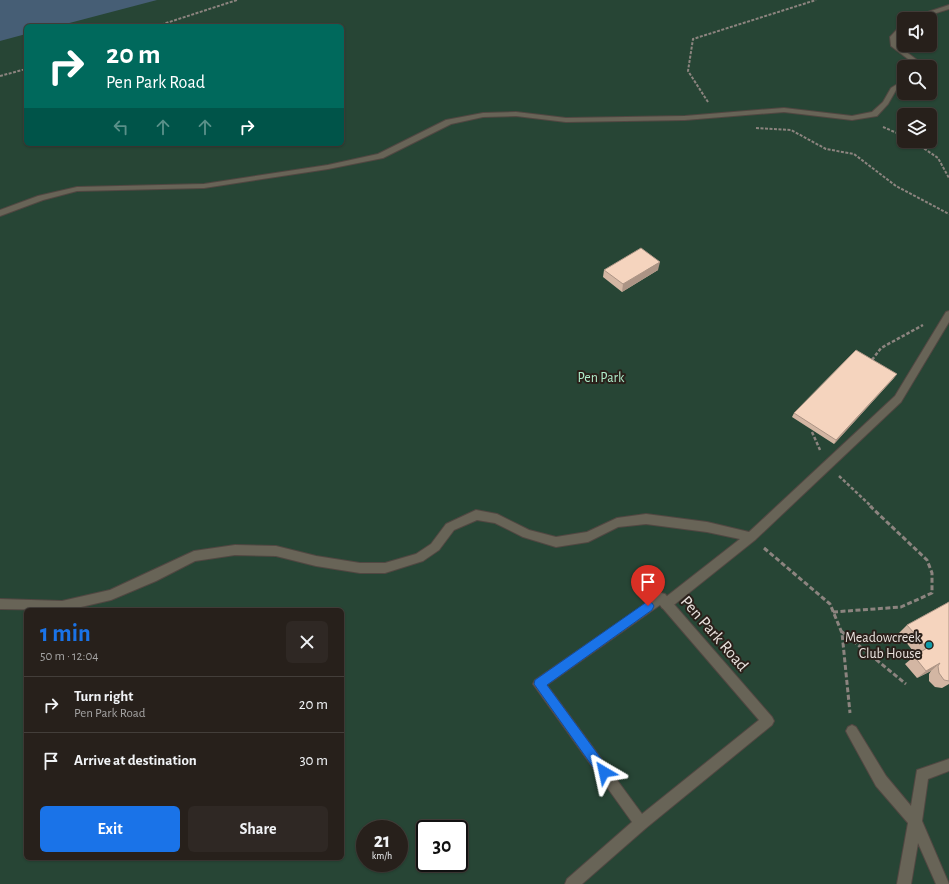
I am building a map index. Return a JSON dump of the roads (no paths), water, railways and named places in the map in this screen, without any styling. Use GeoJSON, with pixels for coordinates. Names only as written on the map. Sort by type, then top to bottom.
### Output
{"type":"FeatureCollection","features":[{"type":"Feature","properties":{"kind":"street"},"geometry":{"type":"LineString","coordinates":[[933,12],[949,7]]}},
{"type":"Feature","properties":{"kind":"street"},"geometry":{"type":"LineString","coordinates":[[897,32],[893,37],[894,46],[897,48]]}},
{"type":"Feature","properties":{"kind":"street"},"geometry":{"type":"LineString","coordinates":[[902,52],[914,60]]}},
{"type":"Feature","properties":{"kind":"street"},"geometry":{"type":"LineString","coordinates":[[0,213],[41,198],[77,189],[204,186],[336,165],[380,156],[449,122],[483,115],[516,114],[566,120],[685,118],[784,110],[852,118],[874,114],[886,103],[893,89],[897,86]]}},
{"type":"Feature","properties":{"kind":"street"},"geometry":{"type":"LineString","coordinates":[[666,604],[751,537],[898,399],[948,315]]}},
{"type":"Feature","properties":{"kind":"street"},"geometry":{"type":"LineString","coordinates":[[0,604],[62,606],[111,595],[152,578],[194,556],[235,550],[276,551],[316,561],[360,568],[385,568],[419,558],[435,547],[450,527],[476,516],[498,519],[526,534],[556,542],[588,538],[617,522],[646,519],[707,527],[751,537]]}},
{"type":"Feature","properties":{"kind":"street","name":"Pen Park Road"},"geometry":{"type":"LineString","coordinates":[[572,884],[641,823],[768,721],[661,598],[539,684],[641,823]]}},
{"type":"Feature","properties":{"kind":"street"},"geometry":{"type":"LineString","coordinates":[[852,731],[881,781],[915,822],[943,884]]}},
{"type":"Feature","properties":{"kind":"street"},"geometry":{"type":"LineString","coordinates":[[904,884],[922,775],[949,765]]}},
{"type":"Feature","properties":{"kind":"water"},"geometry":{"type":"Polygon","coordinates":[[[0,0],[157,0],[66,24],[24,24],[24,35],[0,41],[0,0]]]}},
{"type":"Feature","properties":{"kind":"place","name":"Meadowcreek Club House"},"geometry":{"type":"Point","coordinates":[929,645]}},
{"type":"Feature","properties":{"kind":"park label","name":"Pen Park"},"geometry":{"type":"Point","coordinates":[601,377]}}]}
